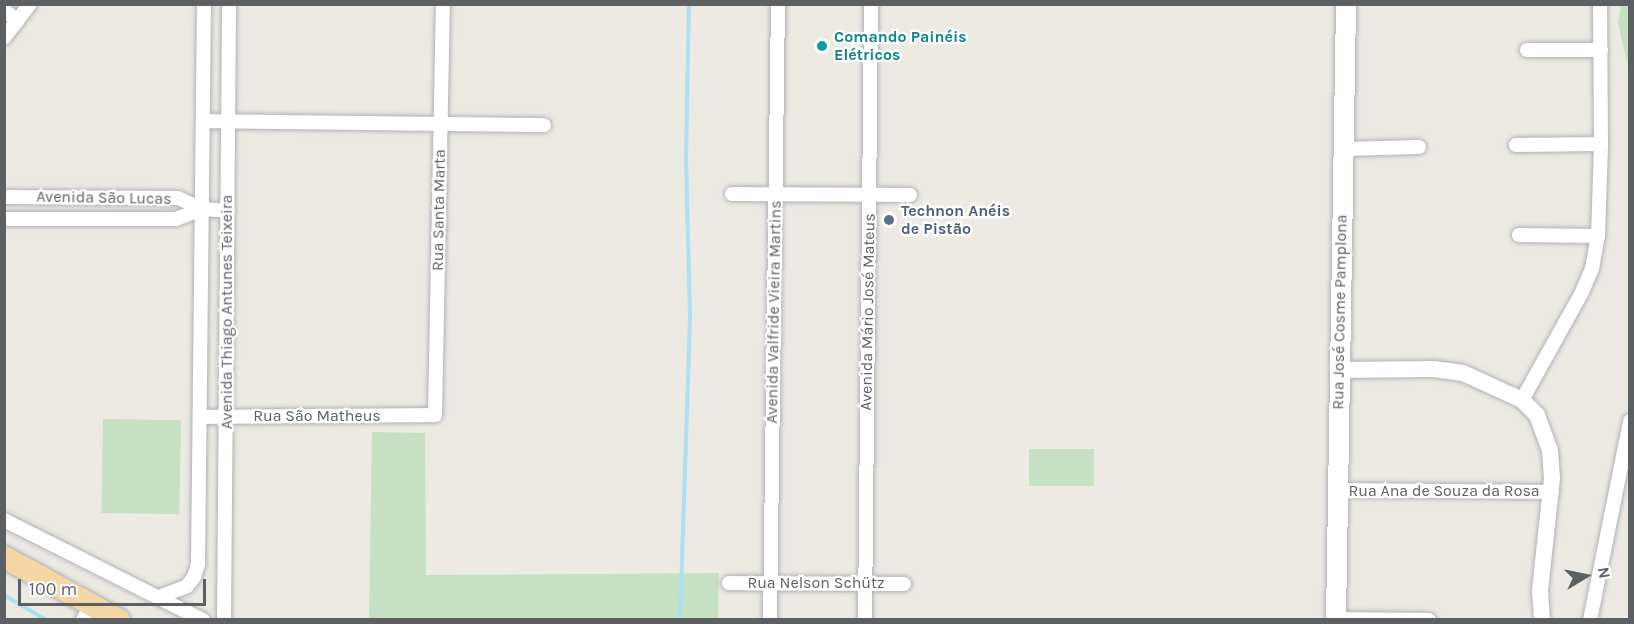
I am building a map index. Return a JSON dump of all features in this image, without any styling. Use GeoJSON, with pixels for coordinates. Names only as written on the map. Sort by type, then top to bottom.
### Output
{"type":"FeatureCollection","features":[{"type":"Feature","properties":{"kind":"highway"},"geometry":{"type":"LineString","coordinates":[[4,557],[87,612],[119,620]]}},
{"type":"Feature","properties":{"kind":"main road","name":"Rua José Cosme Pamplona"},"geometry":{"type":"LineString","coordinates":[[1336,619],[1336,490],[1346,4]]}},
{"type":"Feature","properties":{"kind":"street"},"geometry":{"type":"LineString","coordinates":[[10,4],[5,12],[18,21]]}},
{"type":"Feature","properties":{"kind":"street"},"geometry":{"type":"LineString","coordinates":[[4,38],[30,4]]}},
{"type":"Feature","properties":{"kind":"street","name":"Avenida Thiago Antunes Teixeira"},"geometry":{"type":"LineString","coordinates":[[159,597],[187,586],[194,577],[198,564],[204,4]]}},
{"type":"Feature","properties":{"kind":"street","name":"Avenida Thiago Antunes Teixeira"},"geometry":{"type":"LineString","coordinates":[[225,620],[229,4]]}},
{"type":"Feature","properties":{"kind":"street","name":"Rua Santa Marta"},"geometry":{"type":"LineString","coordinates":[[435,415],[442,4]]}},
{"type":"Feature","properties":{"kind":"street","name":"Avenida Valfride Vieira Martins"},"geometry":{"type":"LineString","coordinates":[[770,620],[778,4]]}},
{"type":"Feature","properties":{"kind":"street","name":"Avenida Mário José Mateus"},"geometry":{"type":"LineString","coordinates":[[865,620],[871,4]]}},
{"type":"Feature","properties":{"kind":"street"},"geometry":{"type":"LineString","coordinates":[[1522,400],[1582,292],[1592,269],[1598,236],[1601,144],[1600,4]]}},
{"type":"Feature","properties":{"kind":"street"},"geometry":{"type":"LineString","coordinates":[[1527,50],[1601,50]]}},
{"type":"Feature","properties":{"kind":"street"},"geometry":{"type":"LineString","coordinates":[[203,121],[544,125]]}},
{"type":"Feature","properties":{"kind":"street"},"geometry":{"type":"LineString","coordinates":[[1516,145],[1601,144]]}},
{"type":"Feature","properties":{"kind":"street"},"geometry":{"type":"LineString","coordinates":[[1344,149],[1419,147]]}},
{"type":"Feature","properties":{"kind":"street"},"geometry":{"type":"LineString","coordinates":[[732,194],[910,195]]}},
{"type":"Feature","properties":{"kind":"street","name":"Avenida São Lucas"},"geometry":{"type":"LineString","coordinates":[[4,197],[178,198],[202,209],[228,211]]}},
{"type":"Feature","properties":{"kind":"street"},"geometry":{"type":"LineString","coordinates":[[57,198],[57,219]]}},
{"type":"Feature","properties":{"kind":"street","name":"Avenida São Lucas"},"geometry":{"type":"LineString","coordinates":[[4,219],[176,219],[202,209]]}},
{"type":"Feature","properties":{"kind":"street"},"geometry":{"type":"LineString","coordinates":[[1519,235],[1598,236]]}},
{"type":"Feature","properties":{"kind":"street"},"geometry":{"type":"LineString","coordinates":[[1339,370],[1450,370],[1475,376],[1522,400],[1537,415],[1546,435],[1552,466],[1552,492],[1540,591],[1542,620]]}},
{"type":"Feature","properties":{"kind":"street","name":"Rua São Matheus"},"geometry":{"type":"LineString","coordinates":[[200,417],[435,415]]}},
{"type":"Feature","properties":{"kind":"street"},"geometry":{"type":"LineString","coordinates":[[1590,620],[1629,421]]}},
{"type":"Feature","properties":{"kind":"street","name":"Rua Ana de Souza da Rosa"},"geometry":{"type":"LineString","coordinates":[[1336,490],[1552,492]]}},
{"type":"Feature","properties":{"kind":"street"},"geometry":{"type":"LineString","coordinates":[[4,520],[203,620]]}},
{"type":"Feature","properties":{"kind":"street","name":"Rua Nelson Schütz"},"geometry":{"type":"LineString","coordinates":[[729,583],[904,584]]}},
{"type":"Feature","properties":{"kind":"street"},"geometry":{"type":"LineString","coordinates":[[1336,619],[1429,620]]}},
{"type":"Feature","properties":{"kind":"green space"},"geometry":{"type":"Polygon","coordinates":[[[1621,5],[1629,5],[1629,72],[1618,23],[1621,5]]]}},
{"type":"Feature","properties":{"kind":"green space"},"geometry":{"type":"Polygon","coordinates":[[[103,419],[181,420],[179,514],[101,513],[103,419]]]}},
{"type":"Feature","properties":{"kind":"green space"},"geometry":{"type":"Polygon","coordinates":[[[372,432],[425,433],[426,575],[719,573],[718,619],[369,619],[372,432]]]}},
{"type":"Feature","properties":{"kind":"green space"},"geometry":{"type":"Polygon","coordinates":[[[1029,449],[1094,449],[1094,486],[1029,486],[1029,449]]]}},
{"type":"Feature","properties":{"kind":"waterway"},"geometry":{"type":"LineString","coordinates":[[680,620],[690,314],[686,156],[689,4]]}},
{"type":"Feature","properties":{"kind":"waterway"},"geometry":{"type":"LineString","coordinates":[[4,595],[46,620]]}},
{"type":"Feature","properties":{"kind":"place","name":"Comando Painéis Elétricos"},"geometry":{"type":"Point","coordinates":[822,46]}},
{"type":"Feature","properties":{"kind":"place","name":"Technon Anéis de Pistão"},"geometry":{"type":"Point","coordinates":[889,220]}}]}
